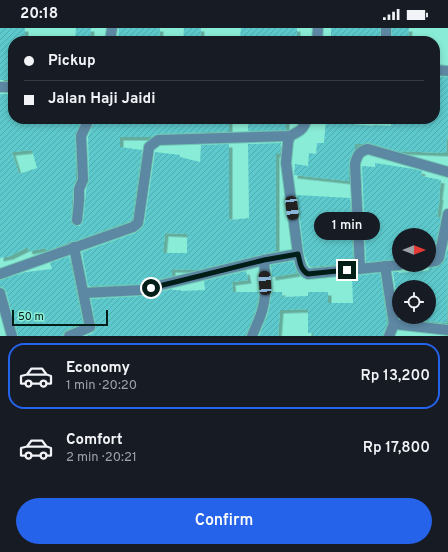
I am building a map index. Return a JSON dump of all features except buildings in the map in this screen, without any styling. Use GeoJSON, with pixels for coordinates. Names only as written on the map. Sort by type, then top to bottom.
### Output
{"type":"FeatureCollection","features":[{"type":"Feature","properties":{"kind":"street"},"geometry":{"type":"LineString","coordinates":[[77,220],[79,189],[83,180],[81,136],[87,124]]}},
{"type":"Feature","properties":{"kind":"street"},"geometry":{"type":"LineString","coordinates":[[0,274],[133,227],[138,223],[150,147],[158,140],[290,136],[301,131],[305,124]]}},
{"type":"Feature","properties":{"kind":"street"},"geometry":{"type":"LineString","coordinates":[[290,136],[286,163],[298,254],[304,272],[308,274],[392,266]]}},
{"type":"Feature","properties":{"kind":"street"},"geometry":{"type":"LineString","coordinates":[[360,268],[355,164],[357,157],[363,151],[368,149],[448,172]]}},
{"type":"Feature","properties":{"kind":"street"},"geometry":{"type":"LineString","coordinates":[[436,261],[439,258],[448,214]]}},
{"type":"Feature","properties":{"kind":"street"},"geometry":{"type":"LineString","coordinates":[[69,336],[92,332],[74,247]]}},
{"type":"Feature","properties":{"kind":"street"},"geometry":{"type":"LineString","coordinates":[[84,293],[141,290],[264,260],[298,254]]}},
{"type":"Feature","properties":{"kind":"street"},"geometry":{"type":"LineString","coordinates":[[252,336],[263,305],[265,283],[264,260]]}},
{"type":"Feature","properties":{"kind":"street"},"geometry":{"type":"LineString","coordinates":[[385,266],[392,311]]}},
{"type":"Feature","properties":{"kind":"street"},"geometry":{"type":"LineString","coordinates":[[0,293],[12,336]]}},
{"type":"Feature","properties":{"kind":"street"},"geometry":{"type":"LineString","coordinates":[[389,336],[394,324],[448,330]]}},
{"type":"Feature","properties":{"kind":"route"},"geometry":{"type":"LineString","coordinates":[[151,288],[264,260],[298,254],[302,268],[304,272],[308,274],[347,270]]}}]}
